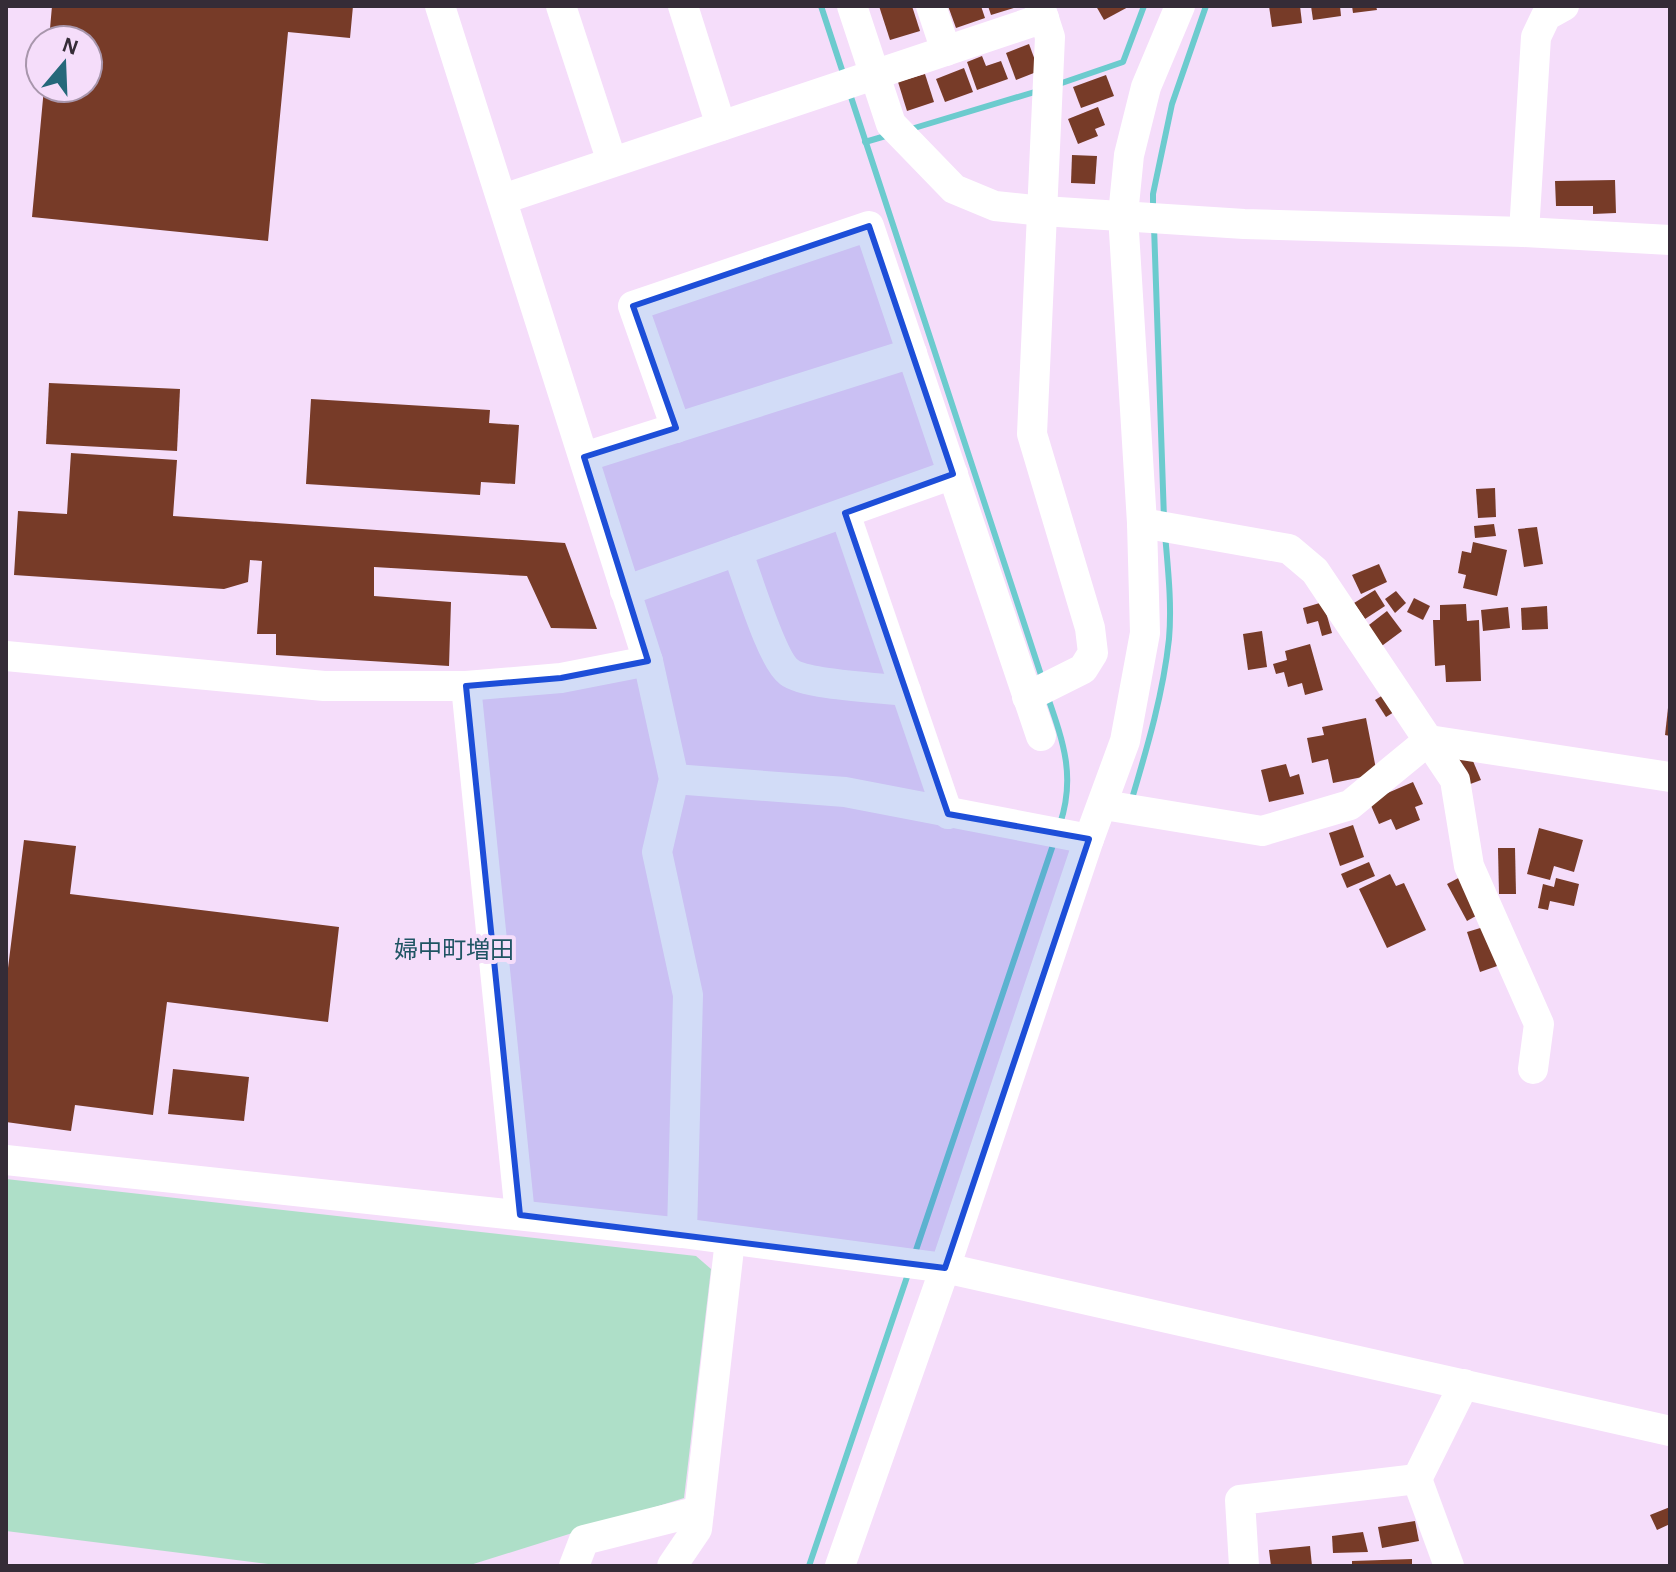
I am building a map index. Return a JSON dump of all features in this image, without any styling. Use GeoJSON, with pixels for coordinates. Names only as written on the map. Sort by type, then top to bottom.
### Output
{"type":"FeatureCollection","features":[{"type":"Feature","properties":{"kind":"street"},"geometry":{"type":"LineString","coordinates":[[440,6],[648,661],[674,779],[657,852],[688,995],[682,1233]]}},
{"type":"Feature","properties":{"kind":"street"},"geometry":{"type":"LineString","coordinates":[[561,6],[612,162]]}},
{"type":"Feature","properties":{"kind":"street"},"geometry":{"type":"LineString","coordinates":[[683,6],[721,126]]}},
{"type":"Feature","properties":{"kind":"street"},"geometry":{"type":"LineString","coordinates":[[852,6],[891,124],[954,189],[995,206],[1244,224],[1524,232],[1670,240]]}},
{"type":"Feature","properties":{"kind":"street"},"geometry":{"type":"LineString","coordinates":[[931,6],[946,51]]}},
{"type":"Feature","properties":{"kind":"street"},"geometry":{"type":"LineString","coordinates":[[840,1566],[1125,741],[1145,633],[1142,523],[1123,215],[1129,155],[1146,87],[1180,6]]}},
{"type":"Feature","properties":{"kind":"street"},"geometry":{"type":"LineString","coordinates":[[1524,232],[1536,37],[1535,6]]}},
{"type":"Feature","properties":{"kind":"street"},"geometry":{"type":"LineString","coordinates":[[1536,37],[1546,16],[1564,6]]}},
{"type":"Feature","properties":{"kind":"street"},"geometry":{"type":"LineString","coordinates":[[503,199],[946,51],[1042,12],[1050,37],[1032,434],[1090,628],[1093,653],[1083,669],[1027,697]]}},
{"type":"Feature","properties":{"kind":"street"},"geometry":{"type":"LineString","coordinates":[[676,428],[633,306],[869,226],[1041,736]]}},
{"type":"Feature","properties":{"kind":"street"},"geometry":{"type":"LineString","coordinates":[[584,457],[912,353]]}},
{"type":"Feature","properties":{"kind":"street"},"geometry":{"type":"LineString","coordinates":[[625,591],[953,474]]}},
{"type":"Feature","properties":{"kind":"street"},"geometry":{"type":"LineString","coordinates":[[845,513],[948,814]]}},
{"type":"Feature","properties":{"kind":"street"},"geometry":{"type":"LineString","coordinates":[[1142,523],[1289,549],[1315,571],[1455,780],[1469,866],[1539,1024],[1533,1069]]}},
{"type":"Feature","properties":{"kind":"street"},"geometry":{"type":"LineString","coordinates":[[737,551],[776,655],[788,672],[804,679],[906,691]]}},
{"type":"Feature","properties":{"kind":"street"},"geometry":{"type":"LineString","coordinates":[[6,656],[324,686],[466,686],[561,678],[648,661]]}},
{"type":"Feature","properties":{"kind":"street"},"geometry":{"type":"LineString","coordinates":[[466,686],[520,1215]]}},
{"type":"Feature","properties":{"kind":"street"},"geometry":{"type":"LineString","coordinates":[[1104,805],[1262,831],[1350,805],[1429,740],[1670,777]]}},
{"type":"Feature","properties":{"kind":"street"},"geometry":{"type":"LineString","coordinates":[[674,779],[845,792],[1089,839]]}},
{"type":"Feature","properties":{"kind":"street"},"geometry":{"type":"LineString","coordinates":[[6,1160],[682,1233],[945,1268],[1670,1431]]}},
{"type":"Feature","properties":{"kind":"street"},"geometry":{"type":"LineString","coordinates":[[672,1566],[697,1529],[730,1240]]}},
{"type":"Feature","properties":{"kind":"street"},"geometry":{"type":"LineString","coordinates":[[1449,1566],[1417,1479],[1464,1384]]}},
{"type":"Feature","properties":{"kind":"street"},"geometry":{"type":"LineString","coordinates":[[1244,1566],[1240,1500],[1417,1479]]}},
{"type":"Feature","properties":{"kind":"street"},"geometry":{"type":"LineString","coordinates":[[574,1566],[584,1540],[699,1511]]}},
{"type":"Feature","properties":{"kind":"highlighted area"},"geometry":{"type":"Polygon","coordinates":[[[869,226],[953,474],[845,513],[948,814],[1089,839],[945,1268],[520,1215],[466,686],[561,678],[648,661],[584,457],[676,428],[633,306],[869,226]]]}},
{"type":"Feature","properties":{"kind":"green space"},"geometry":{"type":"Polygon","coordinates":[[[6,1179],[696,1256],[711,1269],[684,1498],[467,1566],[284,1566],[6,1531],[6,1179]]]}},
{"type":"Feature","properties":{"kind":"building"},"geometry":{"type":"Polygon","coordinates":[[[52,6],[353,6],[350,38],[288,32],[268,241],[32,217],[43,104],[104,104],[104,24],[50,24],[52,6]]]}},
{"type":"Feature","properties":{"kind":"building"},"geometry":{"type":"Polygon","coordinates":[[[879,6],[912,6],[920,31],[890,40],[879,6]]]}},
{"type":"Feature","properties":{"kind":"building"},"geometry":{"type":"Polygon","coordinates":[[[948,6],[981,6],[985,18],[956,28],[948,6]]]}},
{"type":"Feature","properties":{"kind":"building"},"geometry":{"type":"Polygon","coordinates":[[[988,6],[1017,6],[1017,7],[991,15],[988,6]]]}},
{"type":"Feature","properties":{"kind":"building"},"geometry":{"type":"Polygon","coordinates":[[[1096,6],[1130,6],[1104,20],[1096,6]]]}},
{"type":"Feature","properties":{"kind":"building"},"geometry":{"type":"Polygon","coordinates":[[[1269,6],[1300,6],[1302,23],[1272,27],[1269,6]]]}},
{"type":"Feature","properties":{"kind":"building"},"geometry":{"type":"Polygon","coordinates":[[[1311,6],[1340,6],[1341,16],[1313,20],[1311,6]]]}},
{"type":"Feature","properties":{"kind":"building"},"geometry":{"type":"Polygon","coordinates":[[[1352,6],[1376,6],[1377,10],[1353,13],[1352,6]]]}},
{"type":"Feature","properties":{"kind":"building"},"geometry":{"type":"Polygon","coordinates":[[[1029,44],[1039,71],[1016,80],[1006,53],[1029,44]]]}},
{"type":"Feature","properties":{"kind":"building"},"geometry":{"type":"Polygon","coordinates":[[[982,56],[986,66],[1001,61],[1008,79],[977,90],[967,62],[982,56]]]}},
{"type":"Feature","properties":{"kind":"building"},"geometry":{"type":"Polygon","coordinates":[[[964,68],[973,92],[945,102],[936,79],[964,68]]]}},
{"type":"Feature","properties":{"kind":"building"},"geometry":{"type":"Polygon","coordinates":[[[925,74],[934,102],[907,111],[898,82],[925,74]]]}},
{"type":"Feature","properties":{"kind":"building"},"geometry":{"type":"Polygon","coordinates":[[[1106,75],[1114,96],[1081,108],[1073,87],[1106,75]]]}},
{"type":"Feature","properties":{"kind":"building"},"geometry":{"type":"Polygon","coordinates":[[[1098,107],[1105,125],[1095,129],[1098,136],[1078,144],[1068,119],[1098,107]]]}},
{"type":"Feature","properties":{"kind":"building"},"geometry":{"type":"Polygon","coordinates":[[[1072,155],[1097,156],[1095,184],[1071,183],[1072,155]]]}},
{"type":"Feature","properties":{"kind":"building"},"geometry":{"type":"Polygon","coordinates":[[[1615,180],[1616,213],[1593,214],[1593,206],[1556,206],[1555,181],[1615,180]]]}},
{"type":"Feature","properties":{"kind":"building"},"geometry":{"type":"Polygon","coordinates":[[[49,383],[180,389],[177,451],[46,444],[49,383]]]}},
{"type":"Feature","properties":{"kind":"building"},"geometry":{"type":"Polygon","coordinates":[[[311,399],[490,410],[489,423],[519,425],[515,484],[481,482],[480,495],[306,484],[311,399]]]}},
{"type":"Feature","properties":{"kind":"building"},"geometry":{"type":"Polygon","coordinates":[[[71,453],[177,460],[173,516],[565,543],[597,629],[551,628],[527,576],[374,567],[374,596],[451,602],[449,666],[276,655],[276,634],[257,634],[262,561],[250,560],[248,582],[224,589],[14,575],[18,511],[67,514],[71,453]]]}},
{"type":"Feature","properties":{"kind":"building"},"geometry":{"type":"Polygon","coordinates":[[[1495,488],[1496,517],[1478,518],[1476,489],[1495,488]]]}},
{"type":"Feature","properties":{"kind":"building"},"geometry":{"type":"Polygon","coordinates":[[[1494,524],[1496,536],[1475,538],[1474,526],[1494,524]]]}},
{"type":"Feature","properties":{"kind":"building"},"geometry":{"type":"Polygon","coordinates":[[[1537,527],[1543,564],[1524,567],[1518,529],[1537,527]]]}},
{"type":"Feature","properties":{"kind":"building"},"geometry":{"type":"Polygon","coordinates":[[[1473,542],[1507,550],[1497,596],[1463,588],[1466,575],[1458,573],[1462,551],[1471,553],[1473,542]]]}},
{"type":"Feature","properties":{"kind":"building"},"geometry":{"type":"Polygon","coordinates":[[[1379,564],[1387,582],[1361,594],[1352,575],[1379,564]]]}},
{"type":"Feature","properties":{"kind":"building"},"geometry":{"type":"Polygon","coordinates":[[[1375,590],[1385,606],[1365,619],[1354,603],[1375,590]]]}},
{"type":"Feature","properties":{"kind":"building"},"geometry":{"type":"Polygon","coordinates":[[[1396,591],[1406,603],[1395,613],[1385,599],[1396,591]]]}},
{"type":"Feature","properties":{"kind":"building"},"geometry":{"type":"Polygon","coordinates":[[[1414,598],[1430,606],[1423,620],[1407,612],[1414,598]]]}},
{"type":"Feature","properties":{"kind":"building"},"geometry":{"type":"Polygon","coordinates":[[[1323,602],[1332,633],[1322,636],[1318,621],[1307,624],[1303,608],[1323,602]]]}},
{"type":"Feature","properties":{"kind":"building"},"geometry":{"type":"Polygon","coordinates":[[[1466,604],[1467,621],[1479,620],[1481,681],[1446,682],[1445,665],[1435,666],[1433,620],[1440,620],[1440,605],[1466,604]]]}},
{"type":"Feature","properties":{"kind":"building"},"geometry":{"type":"Polygon","coordinates":[[[1547,606],[1548,629],[1522,630],[1521,608],[1547,606]]]}},
{"type":"Feature","properties":{"kind":"building"},"geometry":{"type":"Polygon","coordinates":[[[1508,607],[1510,628],[1483,631],[1481,610],[1508,607]]]}},
{"type":"Feature","properties":{"kind":"building"},"geometry":{"type":"Polygon","coordinates":[[[1387,611],[1402,631],[1379,648],[1365,628],[1387,611]]]}},
{"type":"Feature","properties":{"kind":"building"},"geometry":{"type":"Polygon","coordinates":[[[1262,631],[1267,667],[1248,670],[1243,634],[1262,631]]]}},
{"type":"Feature","properties":{"kind":"building"},"geometry":{"type":"Polygon","coordinates":[[[1310,644],[1323,690],[1305,695],[1302,683],[1288,687],[1284,672],[1276,674],[1273,664],[1287,660],[1285,651],[1310,644]]]}},
{"type":"Feature","properties":{"kind":"building"},"geometry":{"type":"Polygon","coordinates":[[[1388,692],[1399,709],[1386,717],[1375,700],[1388,692]]]}},
{"type":"Feature","properties":{"kind":"building"},"geometry":{"type":"Polygon","coordinates":[[[1670,708],[1670,736],[1665,735],[1670,708]]]}},
{"type":"Feature","properties":{"kind":"building"},"geometry":{"type":"Polygon","coordinates":[[[1366,718],[1377,774],[1333,783],[1328,759],[1312,763],[1307,738],[1324,735],[1322,727],[1366,718]]]}},
{"type":"Feature","properties":{"kind":"building"},"geometry":{"type":"Polygon","coordinates":[[[1470,754],[1481,780],[1465,786],[1454,760],[1470,754]]]}},
{"type":"Feature","properties":{"kind":"building"},"geometry":{"type":"Polygon","coordinates":[[[1286,764],[1290,777],[1299,774],[1304,794],[1269,802],[1261,770],[1286,764]]]}},
{"type":"Feature","properties":{"kind":"building"},"geometry":{"type":"Polygon","coordinates":[[[1413,782],[1423,804],[1415,807],[1420,820],[1396,830],[1391,819],[1379,824],[1369,801],[1413,782]]]}},
{"type":"Feature","properties":{"kind":"building"},"geometry":{"type":"Polygon","coordinates":[[[1353,825],[1364,857],[1340,866],[1329,833],[1353,825]]]}},
{"type":"Feature","properties":{"kind":"building"},"geometry":{"type":"Polygon","coordinates":[[[1539,828],[1583,840],[1574,872],[1554,866],[1550,880],[1527,874],[1539,828]]]}},
{"type":"Feature","properties":{"kind":"building"},"geometry":{"type":"Polygon","coordinates":[[[24,840],[76,846],[70,894],[339,927],[328,1022],[167,1002],[153,1115],[75,1105],[71,1131],[6,1122],[6,984],[24,840]]]}},
{"type":"Feature","properties":{"kind":"building"},"geometry":{"type":"Polygon","coordinates":[[[1498,848],[1515,848],[1516,894],[1499,894],[1498,848]]]}},
{"type":"Feature","properties":{"kind":"building"},"geometry":{"type":"Polygon","coordinates":[[[1369,862],[1375,876],[1347,888],[1341,874],[1369,862]]]}},
{"type":"Feature","properties":{"kind":"building"},"geometry":{"type":"Polygon","coordinates":[[[1390,874],[1396,886],[1404,883],[1426,930],[1387,948],[1359,889],[1390,874]]]}},
{"type":"Feature","properties":{"kind":"building"},"geometry":{"type":"Polygon","coordinates":[[[1464,875],[1483,912],[1467,921],[1447,884],[1464,875]]]}},
{"type":"Feature","properties":{"kind":"building"},"geometry":{"type":"Polygon","coordinates":[[[1556,878],[1579,884],[1574,906],[1550,901],[1548,910],[1538,908],[1543,884],[1554,887],[1556,878]]]}},
{"type":"Feature","properties":{"kind":"building"},"geometry":{"type":"Polygon","coordinates":[[[1487,926],[1500,965],[1480,972],[1467,932],[1487,926]]]}},
{"type":"Feature","properties":{"kind":"building"},"geometry":{"type":"Polygon","coordinates":[[[173,1069],[249,1077],[244,1121],[168,1114],[173,1069]]]}},
{"type":"Feature","properties":{"kind":"building"},"geometry":{"type":"Polygon","coordinates":[[[1670,1507],[1670,1524],[1657,1530],[1650,1515],[1670,1507]]]}},
{"type":"Feature","properties":{"kind":"building"},"geometry":{"type":"Polygon","coordinates":[[[1415,1521],[1419,1541],[1382,1548],[1378,1527],[1415,1521]]]}},
{"type":"Feature","properties":{"kind":"building"},"geometry":{"type":"Polygon","coordinates":[[[1363,1532],[1368,1552],[1333,1553],[1332,1536],[1363,1532]]]}},
{"type":"Feature","properties":{"kind":"building"},"geometry":{"type":"Polygon","coordinates":[[[1310,1546],[1312,1566],[1271,1566],[1269,1550],[1310,1546]]]}},
{"type":"Feature","properties":{"kind":"building"},"geometry":{"type":"Polygon","coordinates":[[[1412,1559],[1412,1566],[1352,1566],[1352,1561],[1412,1559]]]}},
{"type":"Feature","properties":{"kind":"waterway"},"geometry":{"type":"LineString","coordinates":[[821,6],[844,76]]}},
{"type":"Feature","properties":{"kind":"waterway"},"geometry":{"type":"LineString","coordinates":[[1056,85],[1123,62],[1144,6]]}},
{"type":"Feature","properties":{"kind":"waterway"},"geometry":{"type":"LineString","coordinates":[[1153,211],[1153,194],[1172,104],[1206,6]]}},
{"type":"Feature","properties":{"kind":"waterway"},"geometry":{"type":"LineString","coordinates":[[849,91],[1043,681]]}},
{"type":"Feature","properties":{"kind":"waterway"},"geometry":{"type":"LineString","coordinates":[[911,129],[1038,91]]}},
{"type":"Feature","properties":{"kind":"waterway"},"geometry":{"type":"LineString","coordinates":[[865,142],[889,135]]}},
{"type":"Feature","properties":{"kind":"waterway"},"geometry":{"type":"LineString","coordinates":[[1154,226],[1164,519]]}},
{"type":"Feature","properties":{"kind":"waterway"},"geometry":{"type":"LineString","coordinates":[[1131,802],[1159,701],[1169,639],[1170,600],[1165,534]]}},
{"type":"Feature","properties":{"kind":"waterway"},"geometry":{"type":"LineString","coordinates":[[1047,695],[1066,759],[1067,790],[1060,824]]}},
{"type":"Feature","properties":{"kind":"waterway"},"geometry":{"type":"LineString","coordinates":[[914,1256],[1054,842]]}},
{"type":"Feature","properties":{"kind":"waterway"},"geometry":{"type":"LineString","coordinates":[[809,1566],[908,1274]]}},
{"type":"Feature","properties":{"kind":"district","name":"婦中町増田"},"geometry":{"type":"Point","coordinates":[454,950]}}]}
